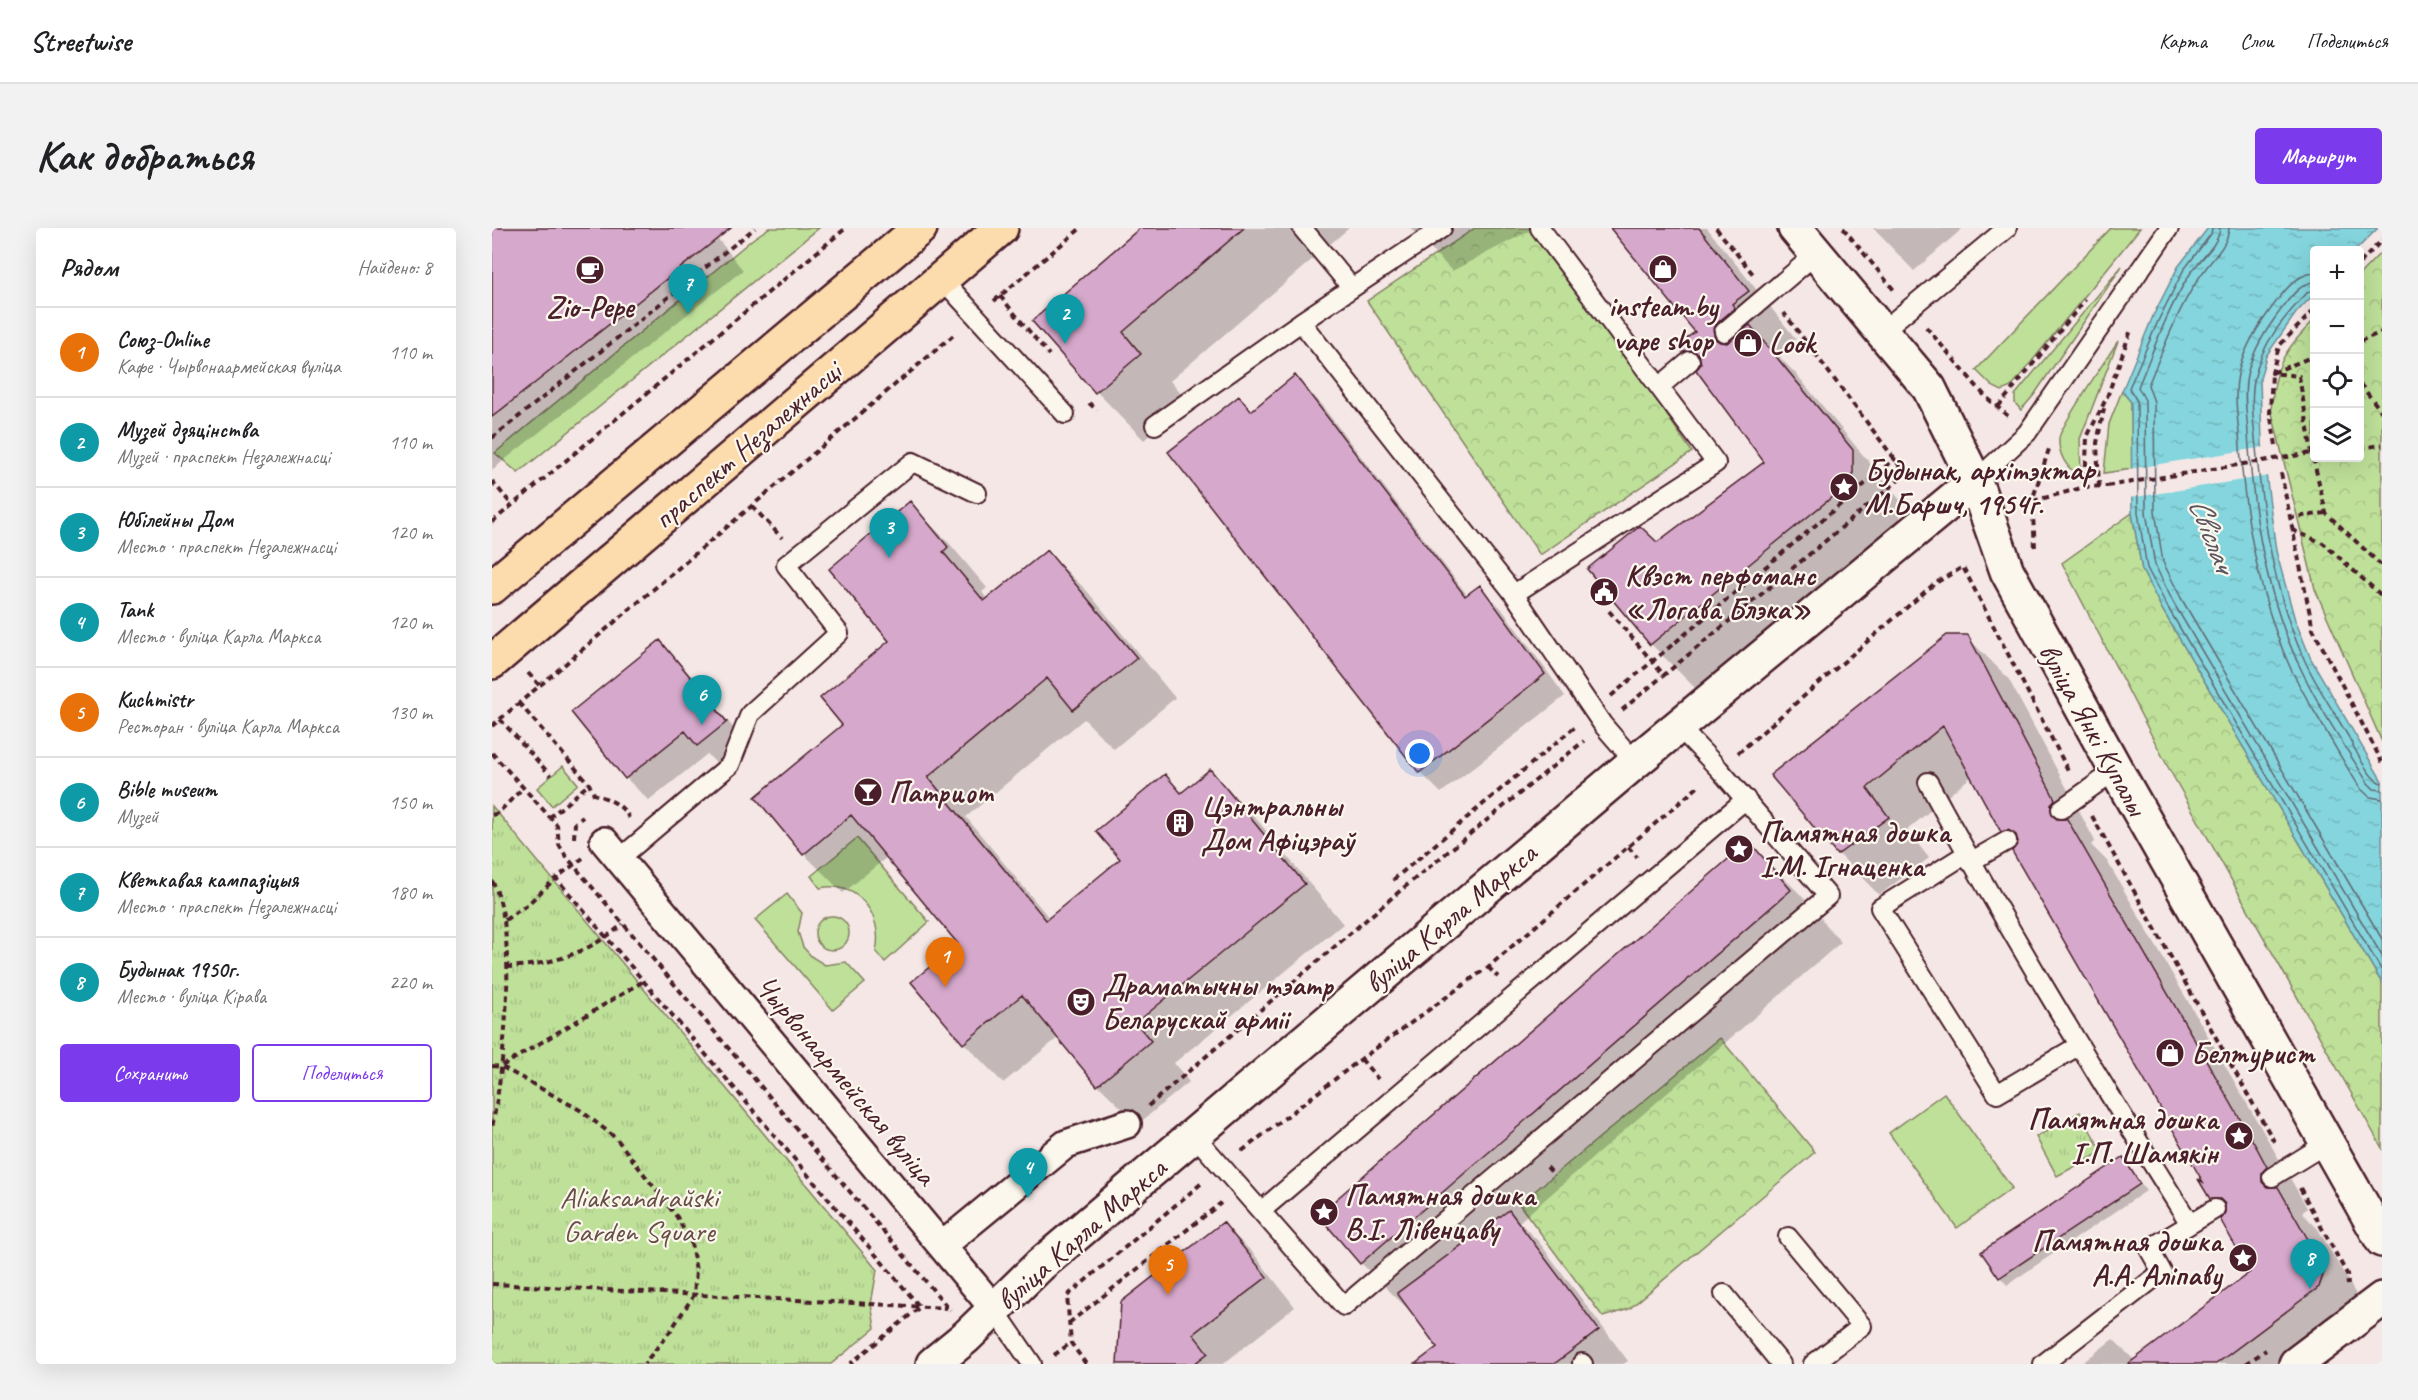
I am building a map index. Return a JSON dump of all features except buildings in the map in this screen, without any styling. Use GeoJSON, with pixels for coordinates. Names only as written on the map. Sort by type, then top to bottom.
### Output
{"type":"FeatureCollection","features":[{"type":"Feature","properties":{"kind":"main road","name":"праспект Незалежнасці"},"geometry":{"type":"LineString","coordinates":[[492,662],[1002,228]]}},
{"type":"Feature","properties":{"kind":"main road","name":"праспект Незалежнасці"},"geometry":{"type":"LineString","coordinates":[[492,587],[908,232]]}},
{"type":"Feature","properties":{"kind":"street","name":"вуліца Янкі Купалы"},"geometry":{"type":"LineString","coordinates":[[1807,237],[1881,332],[1929,388],[1975,481],[2007,571],[2116,770],[2382,1240]]}},
{"type":"Feature","properties":{"kind":"street","name":"вуліца Карла Маркса"},"geometry":{"type":"LineString","coordinates":[[933,1364],[995,1310],[1040,1265],[1635,762],[1975,481]]}},
{"type":"Feature","properties":{"kind":"street","name":"Чырвонаармейская вуліца"},"geometry":{"type":"LineString","coordinates":[[611,850],[995,1310]]}},
{"type":"Feature","properties":{"kind":"street"},"geometry":{"type":"LineString","coordinates":[[942,1246],[1066,1144],[1127,1124]]}},
{"type":"Feature","properties":{"kind":"street"},"geometry":{"type":"LineString","coordinates":[[2296,1364],[2382,1299]]}},
{"type":"Feature","properties":{"kind":"lane"},"geometry":{"type":"LineString","coordinates":[[1302,228],[1352,288]]}},
{"type":"Feature","properties":{"kind":"lane"},"geometry":{"type":"LineString","coordinates":[[1155,425],[1301,322],[1442,228]]}},
{"type":"Feature","properties":{"kind":"lane"},"geometry":{"type":"LineString","coordinates":[[1514,594],[1716,464],[1540,228]]}},
{"type":"Feature","properties":{"kind":"lane"},"geometry":{"type":"LineString","coordinates":[[1881,332],[2007,228]]}},
{"type":"Feature","properties":{"kind":"lane"},"geometry":{"type":"LineString","coordinates":[[1975,481],[2027,433],[2169,228]]}},
{"type":"Feature","properties":{"kind":"lane"},"geometry":{"type":"LineString","coordinates":[[1724,332],[1769,294],[1807,237]]}},
{"type":"Feature","properties":{"kind":"lane"},"geometry":{"type":"LineString","coordinates":[[942,279],[1065,414]]}},
{"type":"Feature","properties":{"kind":"lane"},"geometry":{"type":"LineString","coordinates":[[1301,322],[1514,594],[1598,719],[1635,762]]}},
{"type":"Feature","properties":{"kind":"lane"},"geometry":{"type":"LineString","coordinates":[[1659,387],[1690,362]]}},
{"type":"Feature","properties":{"kind":"lane"},"geometry":{"type":"LineString","coordinates":[[611,850],[730,765],[750,714],[839,633],[786,565],[913,462],[977,493]]}},
{"type":"Feature","properties":{"kind":"lane"},"geometry":{"type":"LineString","coordinates":[[1194,1136],[1344,1306],[1828,896],[1746,800],[1678,726]]}},
{"type":"Feature","properties":{"kind":"lane"},"geometry":{"type":"LineString","coordinates":[[2061,809],[2116,770]]}},
{"type":"Feature","properties":{"kind":"lane"},"geometry":{"type":"LineString","coordinates":[[1928,782],[1968,858],[2078,1046],[2190,1224]]}},
{"type":"Feature","properties":{"kind":"lane"},"geometry":{"type":"LineString","coordinates":[[1261,1211],[1746,800]]}},
{"type":"Feature","properties":{"kind":"lane"},"geometry":{"type":"LineString","coordinates":[[2007,841],[1968,858],[1880,908],[1997,1094],[2078,1046]]}},
{"type":"Feature","properties":{"kind":"lane"},"geometry":{"type":"LineString","coordinates":[[2272,1177],[2327,1143]]}},
{"type":"Feature","properties":{"kind":"lane"},"geometry":{"type":"LineString","coordinates":[[2043,1364],[2162,1272],[2149,1249],[2215,1209]]}},
{"type":"Feature","properties":{"kind":"lane"},"geometry":{"type":"LineString","coordinates":[[1788,1237],[1862,1326],[1813,1364]]}},
{"type":"Feature","properties":{"kind":"lane"},"geometry":{"type":"LineString","coordinates":[[1724,1294],[1781,1364]]}},
{"type":"Feature","properties":{"kind":"lane","name":"Чырвонаармейская вуліца"},"geometry":{"type":"LineString","coordinates":[[995,1310],[1032,1364]]}},
{"type":"Feature","properties":{"kind":"path"},"geometry":{"type":"LineString","coordinates":[[492,438],[755,228]]}},
{"type":"Feature","properties":{"kind":"path"},"geometry":{"type":"LineString","coordinates":[[492,522],[846,228]]}},
{"type":"Feature","properties":{"kind":"path"},"geometry":{"type":"LineString","coordinates":[[492,726],[1081,228]]}},
{"type":"Feature","properties":{"kind":"path"},"geometry":{"type":"LineString","coordinates":[[1393,880],[1598,719],[1664,675],[1906,474],[1896,458],[1716,228]]}},
{"type":"Feature","properties":{"kind":"path"},"geometry":{"type":"LineString","coordinates":[[2364,259],[2382,240]]}},
{"type":"Feature","properties":{"kind":"path"},"geometry":{"type":"LineString","coordinates":[[1998,407],[2093,291]]}},
{"type":"Feature","properties":{"kind":"path"},"geometry":{"type":"LineString","coordinates":[[2276,446],[2270,413],[2272,373],[2279,346],[2310,314]]}},
{"type":"Feature","properties":{"kind":"path"},"geometry":{"type":"LineString","coordinates":[[2099,487],[2097,443],[2107,397],[2133,324]]}},
{"type":"Feature","properties":{"kind":"path"},"geometry":{"type":"LineString","coordinates":[[2364,339],[2382,332]]}},
{"type":"Feature","properties":{"kind":"path"},"geometry":{"type":"LineString","coordinates":[[2272,373],[2310,358]]}},
{"type":"Feature","properties":{"kind":"path"},"geometry":{"type":"LineString","coordinates":[[2272,373],[2299,376],[2310,436]]}},
{"type":"Feature","properties":{"kind":"path"},"geometry":{"type":"LineString","coordinates":[[2364,389],[2382,412]]}},
{"type":"Feature","properties":{"kind":"path"},"geometry":{"type":"LineString","coordinates":[[2085,487],[2087,436],[2107,397]]}},
{"type":"Feature","properties":{"kind":"path"},"geometry":{"type":"LineString","coordinates":[[2036,553],[2032,501],[2054,440]]}},
{"type":"Feature","properties":{"kind":"path"},"geometry":{"type":"LineString","coordinates":[[2364,447],[2382,445]]}},
{"type":"Feature","properties":{"kind":"path"},"geometry":{"type":"LineString","coordinates":[[2032,501],[2085,487],[2107,486],[2310,453]]}},
{"type":"Feature","properties":{"kind":"path"},"geometry":{"type":"LineString","coordinates":[[1127,1124],[1598,719],[1653,662],[1896,458]]}},
{"type":"Feature","properties":{"kind":"path"},"geometry":{"type":"LineString","coordinates":[[2315,462],[2326,513],[2382,565]]}},
{"type":"Feature","properties":{"kind":"path"},"geometry":{"type":"LineString","coordinates":[[2281,474],[2313,629],[2382,762]]}},
{"type":"Feature","properties":{"kind":"path"},"geometry":{"type":"LineString","coordinates":[[492,481],[512,505]]}},
{"type":"Feature","properties":{"kind":"path"},"geometry":{"type":"LineString","coordinates":[[752,506],[783,538]]}},
{"type":"Feature","properties":{"kind":"path"},"geometry":{"type":"LineString","coordinates":[[2289,518],[2326,513]]}},
{"type":"Feature","properties":{"kind":"path"},"geometry":{"type":"LineString","coordinates":[[2291,530],[2323,543],[2382,596]]}},
{"type":"Feature","properties":{"kind":"path"},"geometry":{"type":"LineString","coordinates":[[1609,611],[1664,675]]}},
{"type":"Feature","properties":{"kind":"path"},"geometry":{"type":"LineString","coordinates":[[505,920],[528,904],[575,864],[611,850],[629,817],[612,801],[594,794],[589,784],[519,703]]}},
{"type":"Feature","properties":{"kind":"path"},"geometry":{"type":"LineString","coordinates":[[500,719],[551,776]]}},
{"type":"Feature","properties":{"kind":"path"},"geometry":{"type":"LineString","coordinates":[[492,753],[549,819],[557,825],[559,845],[565,855],[575,864],[622,924],[948,1308],[492,1284]]}},
{"type":"Feature","properties":{"kind":"path"},"geometry":{"type":"LineString","coordinates":[[549,819],[589,784]]}},
{"type":"Feature","properties":{"kind":"path"},"geometry":{"type":"LineString","coordinates":[[492,815],[498,813],[523,788]]}},
{"type":"Feature","properties":{"kind":"path"},"geometry":{"type":"LineString","coordinates":[[556,878],[920,1307]]}},
{"type":"Feature","properties":{"kind":"path"},"geometry":{"type":"LineString","coordinates":[[492,881],[497,889],[505,920],[506,968],[502,1067],[492,1128]]}},
{"type":"Feature","properties":{"kind":"path"},"geometry":{"type":"LineString","coordinates":[[506,968],[538,965],[567,957],[608,937],[622,924]]}},
{"type":"Feature","properties":{"kind":"path"},"geometry":{"type":"LineString","coordinates":[[502,1067],[642,982]]}},
{"type":"Feature","properties":{"kind":"path"},"geometry":{"type":"LineString","coordinates":[[492,1066],[502,1067],[580,1110],[616,1138],[677,1217],[691,1243],[696,1271],[694,1294],[671,1330],[644,1364]]}},
{"type":"Feature","properties":{"kind":"path"},"geometry":{"type":"LineString","coordinates":[[1086,1364],[1071,1343],[1067,1296],[1222,1167]]}},
{"type":"Feature","properties":{"kind":"path"},"geometry":{"type":"LineString","coordinates":[[1069,1323],[1240,1187]]}},
{"type":"Feature","properties":{"kind":"path"},"geometry":{"type":"LineString","coordinates":[[850,1364],[920,1307]]}},
{"type":"Feature","properties":{"kind":"green space"},"geometry":{"type":"Polygon","coordinates":[[[769,228],[819,228],[518,473],[495,453],[754,238],[769,228]]]}},
{"type":"Feature","properties":{"kind":"green space"},"geometry":{"type":"Polygon","coordinates":[[[1475,228],[1540,228],[1692,452],[1540,555],[1367,301],[1475,228]]]}},
{"type":"Feature","properties":{"kind":"green space"},"geometry":{"type":"Polygon","coordinates":[[[2111,228],[2140,228],[2011,387],[2002,391],[1992,386],[1976,370],[2111,228]]]}},
{"type":"Feature","properties":{"kind":"green space"},"geometry":{"type":"Polygon","coordinates":[[[2382,251],[2382,742],[2315,589],[2271,409],[2275,380],[2283,359],[2310,324],[2310,462],[2364,462],[2364,270],[2382,251]]]}},
{"type":"Feature","properties":{"kind":"green space"},"geometry":{"type":"Polygon","coordinates":[[[2122,266],[2034,395],[2021,410],[2015,403],[2015,395],[2122,266]]]}},
{"type":"Feature","properties":{"kind":"green space"},"geometry":{"type":"Polygon","coordinates":[[[2118,341],[2080,439],[2081,476],[2064,460],[2059,438],[2076,405],[2118,341]]]}},
{"type":"Feature","properties":{"kind":"green space"},"geometry":{"type":"Polygon","coordinates":[[[2122,391],[2131,402],[2132,469],[2104,473],[2109,424],[2122,391]]]}},
{"type":"Feature","properties":{"kind":"green space"},"geometry":{"type":"Polygon","coordinates":[[[2132,513],[2142,570],[2162,609],[2382,983],[2382,1148],[2168,767],[2062,563],[2132,513]]]}},
{"type":"Feature","properties":{"kind":"green space"},"geometry":{"type":"Polygon","coordinates":[[[563,766],[578,784],[552,806],[537,788],[563,766]]]}},
{"type":"Feature","properties":{"kind":"green space","name":"Aliaksandraŭski Garden Square"},"geometry":{"type":"Polygon","coordinates":[[[492,806],[877,1270],[871,1304],[875,1328],[831,1364],[492,1364],[492,806]]]}},
{"type":"Feature","properties":{"kind":"green space"},"geometry":{"type":"Polygon","coordinates":[[[857,838],[929,922],[885,962],[876,952],[876,926],[865,904],[857,895],[846,890],[834,887],[820,888],[811,876],[857,838]]]}},
{"type":"Feature","properties":{"kind":"green space"},"geometry":{"type":"Polygon","coordinates":[[[787,894],[802,913],[798,932],[803,947],[812,957],[825,965],[846,962],[865,983],[833,1010],[755,920],[787,894]]]}},
{"type":"Feature","properties":{"kind":"green space"},"geometry":{"type":"Polygon","coordinates":[[[832,916],[844,921],[849,933],[844,945],[832,950],[820,945],[815,933],[820,921],[832,916]]]}},
{"type":"Feature","properties":{"kind":"green space"},"geometry":{"type":"Polygon","coordinates":[[[1720,1038],[1815,1152],[1629,1309],[1603,1317],[1519,1204],[1720,1038]]]}},
{"type":"Feature","properties":{"kind":"green space"},"geometry":{"type":"Polygon","coordinates":[[[1944,1093],[2012,1188],[1957,1228],[1889,1133],[1944,1093]]]}},
{"type":"Feature","properties":{"kind":"green space"},"geometry":{"type":"Polygon","coordinates":[[[2080,1112],[2102,1152],[2057,1176],[2036,1137],[2080,1112]]]}},
{"type":"Feature","properties":{"kind":"water","name":"Свіслач"},"geometry":{"type":"Polygon","coordinates":[[[2208,228],[2378,228],[2360,246],[2310,246],[2310,298],[2296,313],[2266,356],[2260,379],[2262,443],[2276,551],[2295,620],[2311,659],[2382,781],[2382,983],[2162,609],[2142,570],[2132,513],[2131,402],[2122,391],[2153,316],[2178,267],[2208,228]]]}},
{"type":"Feature","properties":{"kind":"pier"},"geometry":{"type":"Polygon","coordinates":[[[2265,447],[2268,476],[2129,498],[2129,469],[2265,447]]]}},
{"type":"Feature","properties":{"kind":"place","name":"insteam.by vape shop"},"geometry":{"type":"Point","coordinates":[1663,269]}},
{"type":"Feature","properties":{"kind":"place","name":"Zio-Pepe"},"geometry":{"type":"Point","coordinates":[590,270]}},
{"type":"Feature","properties":{"kind":"place","name":"Кветкавая кампазіцыя"},"geometry":{"type":"Point","coordinates":[688,314]}},
{"type":"Feature","properties":{"kind":"place","name":"Look"},"geometry":{"type":"Point","coordinates":[1748,343]}},
{"type":"Feature","properties":{"kind":"place","name":"Музей дзяцінства"},"geometry":{"type":"Point","coordinates":[1065,344]}},
{"type":"Feature","properties":{"kind":"place","name":"Будынак, архітэктар М.Баршч, 1954г."},"geometry":{"type":"Point","coordinates":[1844,487]}},
{"type":"Feature","properties":{"kind":"place","name":"Юбілейны Дом"},"geometry":{"type":"Point","coordinates":[889,558]}},
{"type":"Feature","properties":{"kind":"place","name":"Квэст перфоманс «Логава Блэка»"},"geometry":{"type":"Point","coordinates":[1604,592]}},
{"type":"Feature","properties":{"kind":"place","name":"Bible museum"},"geometry":{"type":"Point","coordinates":[702,725]}},
{"type":"Feature","properties":{"kind":"place","name":"Патриот"},"geometry":{"type":"Point","coordinates":[868,792]}},
{"type":"Feature","properties":{"kind":"place","name":"Цэнтральны Дом Афіцэраў"},"geometry":{"type":"Point","coordinates":[1180,823]}},
{"type":"Feature","properties":{"kind":"place","name":"Памятная дошка І.М. Ігнаценка"},"geometry":{"type":"Point","coordinates":[1739,849]}},
{"type":"Feature","properties":{"kind":"place","name":"Союз-Online"},"geometry":{"type":"Point","coordinates":[945,987]}},
{"type":"Feature","properties":{"kind":"place","name":"Драматычны тэатр Беларускай арміі"},"geometry":{"type":"Point","coordinates":[1081,1002]}},
{"type":"Feature","properties":{"kind":"place","name":"Белтурист"},"geometry":{"type":"Point","coordinates":[2170,1053]}},
{"type":"Feature","properties":{"kind":"place","name":"Памятная дошка І.П. Шамякін"},"geometry":{"type":"Point","coordinates":[2239,1136]}},
{"type":"Feature","properties":{"kind":"place","name":"Tank"},"geometry":{"type":"Point","coordinates":[1028,1198]}},
{"type":"Feature","properties":{"kind":"place","name":"Памятная дошка В.І. Лівенцаву"},"geometry":{"type":"Point","coordinates":[1324,1212]}},
{"type":"Feature","properties":{"kind":"place","name":"Памятная дошка А.А. Аліпаву"},"geometry":{"type":"Point","coordinates":[2243,1258]}},
{"type":"Feature","properties":{"kind":"place","name":"Будынак 1950г."},"geometry":{"type":"Point","coordinates":[2310,1289]}},
{"type":"Feature","properties":{"kind":"place","name":"Kuchmistr"},"geometry":{"type":"Point","coordinates":[1168,1295]}}]}
